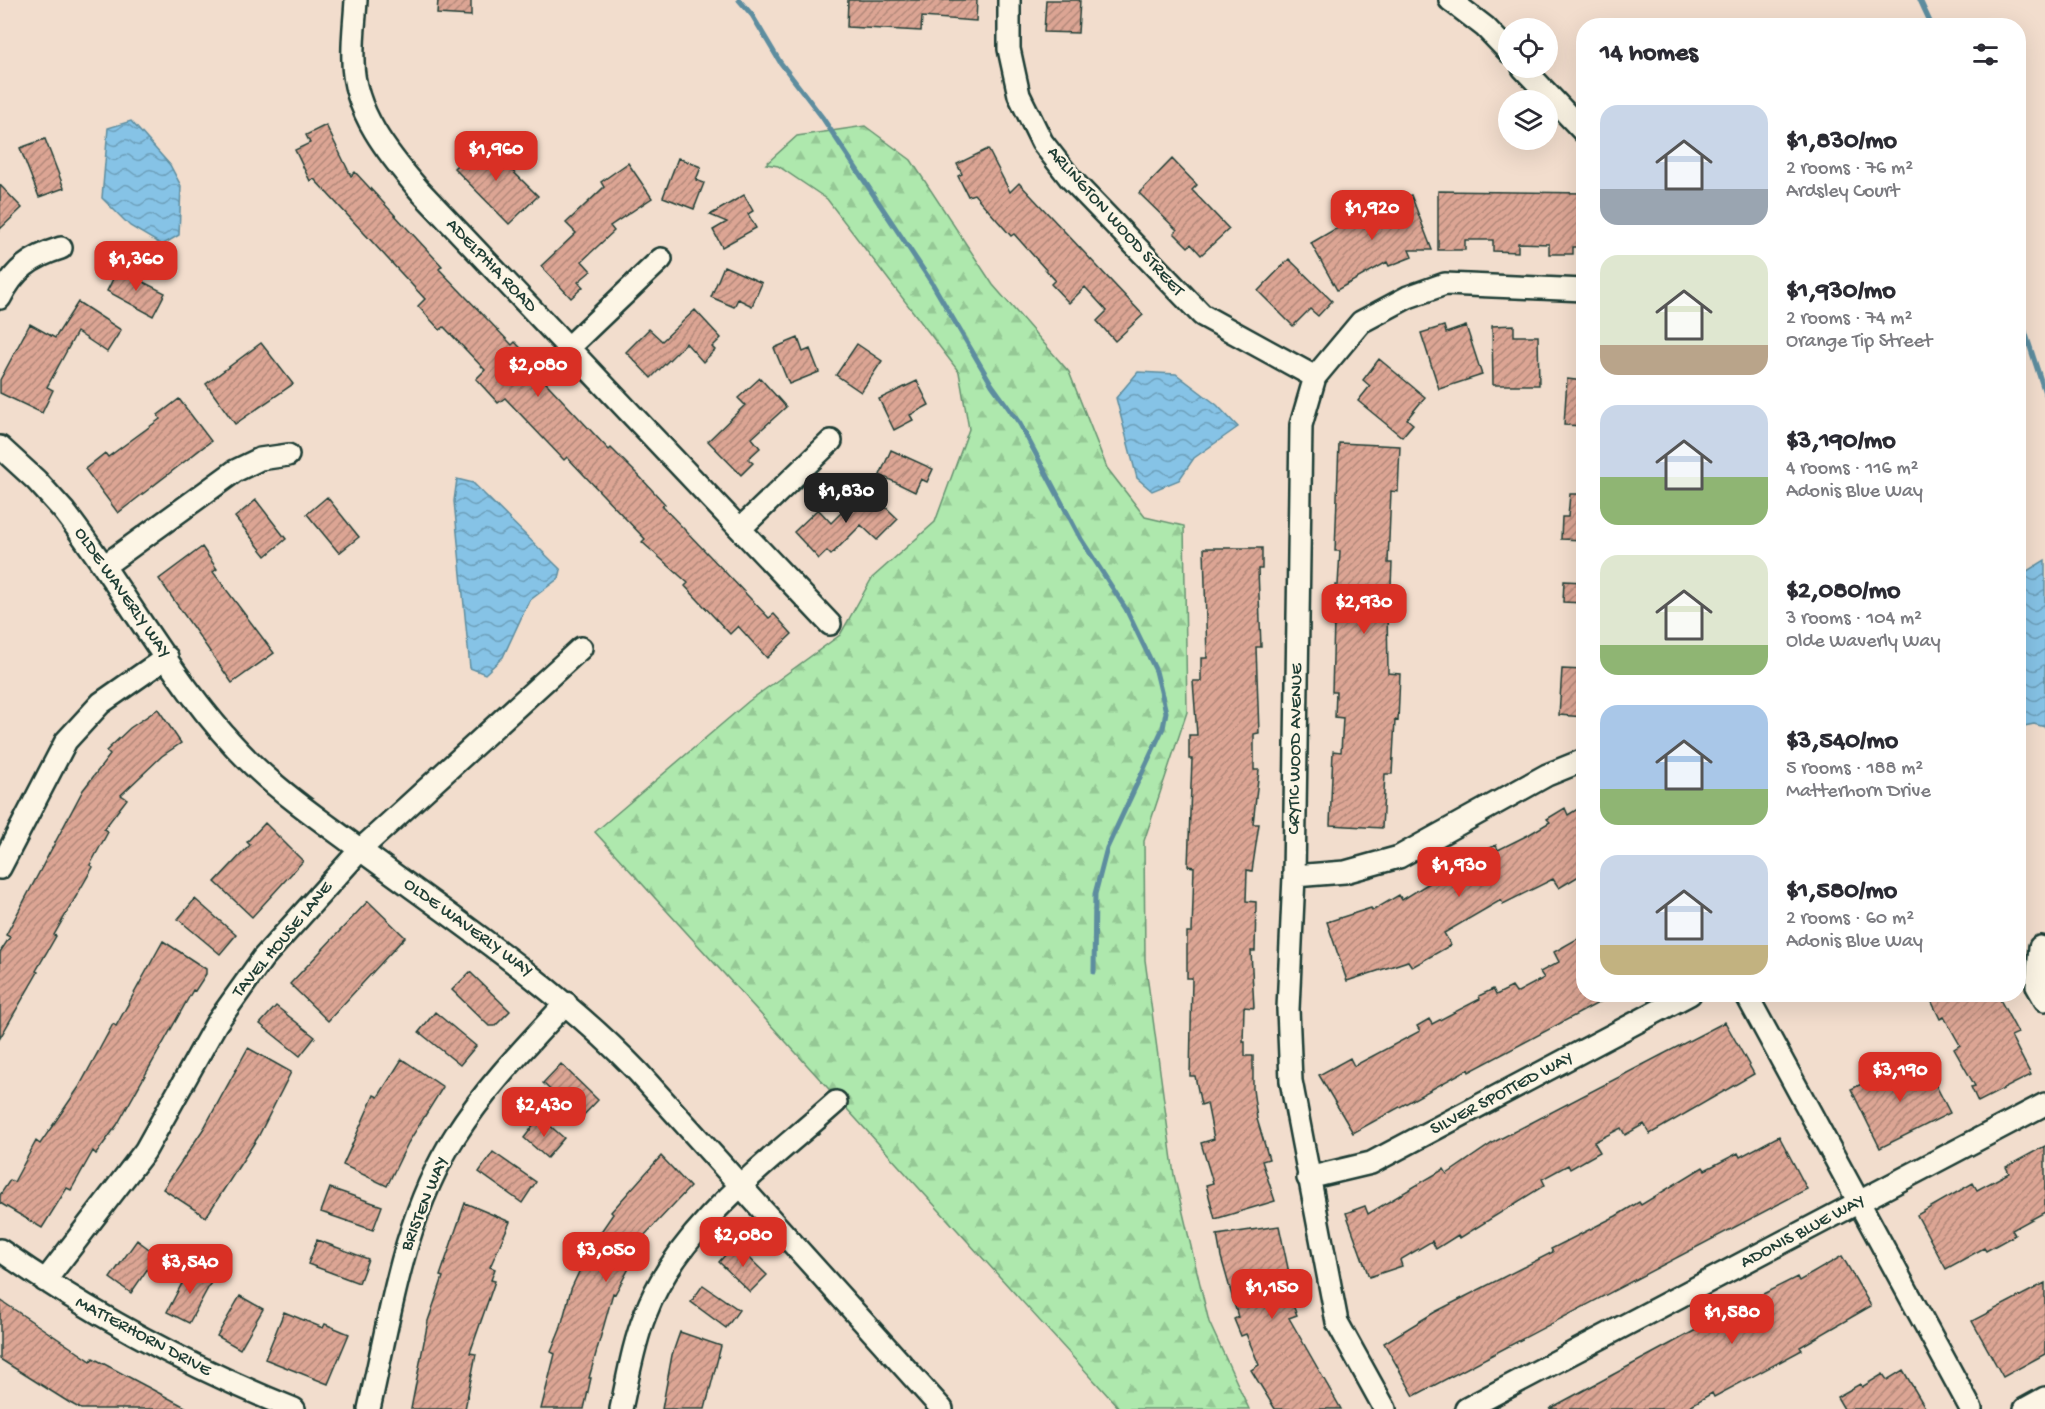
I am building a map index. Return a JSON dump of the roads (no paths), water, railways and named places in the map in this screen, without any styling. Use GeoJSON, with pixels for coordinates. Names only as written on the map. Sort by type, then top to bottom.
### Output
{"type":"FeatureCollection","features":[{"type":"Feature","properties":{"kind":"street","name":"ADELPHIA ROAD"},"geometry":{"type":"LineString","coordinates":[[356,0],[353,63],[360,96],[372,127],[385,147],[420,191],[830,624]]}},
{"type":"Feature","properties":{"kind":"street","name":"ARLINGTON WOOD STREET"},"geometry":{"type":"LineString","coordinates":[[1009,0],[1009,50],[1018,95],[1042,142],[1070,178],[1202,315],[1315,377]]}},
{"type":"Feature","properties":{"kind":"street"},"geometry":{"type":"LineString","coordinates":[[1450,0],[1485,27],[1498,41]]}},
{"type":"Feature","properties":{"kind":"street"},"geometry":{"type":"LineString","coordinates":[[1533,78],[1576,124]]}},
{"type":"Feature","properties":{"kind":"street"},"geometry":{"type":"LineString","coordinates":[[0,298],[20,268],[43,253],[61,248]]}},
{"type":"Feature","properties":{"kind":"street"},"geometry":{"type":"LineString","coordinates":[[569,347],[661,259]]}},
{"type":"Feature","properties":{"kind":"street","name":"CRYTIC WOOD AVENUE"},"geometry":{"type":"LineString","coordinates":[[1385,1409],[1336,1322],[1291,1081],[1288,1009],[1293,876],[1300,425],[1315,377],[1361,322],[1408,297],[1445,284],[1576,290]]}},
{"type":"Feature","properties":{"kind":"street"},"geometry":{"type":"LineString","coordinates":[[741,528],[831,441]]}},
{"type":"Feature","properties":{"kind":"street","name":"OLDE WAVERLY WAY"},"geometry":{"type":"LineString","coordinates":[[0,447],[50,495],[105,566],[209,717],[254,766],[287,795],[566,1003],[638,1071],[942,1409]]}},
{"type":"Feature","properties":{"kind":"street"},"geometry":{"type":"LineString","coordinates":[[105,566],[235,471],[260,459],[288,455]]}},
{"type":"Feature","properties":{"kind":"street","name":"TAVEL HOUSE LANE"},"geometry":{"type":"LineString","coordinates":[[45,1281],[145,1151],[239,989],[277,942],[361,849],[581,648]]}},
{"type":"Feature","properties":{"kind":"street"},"geometry":{"type":"LineString","coordinates":[[0,868],[66,741],[101,703],[166,657]]}},
{"type":"Feature","properties":{"kind":"street"},"geometry":{"type":"LineString","coordinates":[[1293,876],[1345,872],[1399,857],[1546,775],[1576,763]]}},
{"type":"Feature","properties":{"kind":"street"},"geometry":{"type":"LineString","coordinates":[[2040,947],[2037,986],[2045,1000]]}},
{"type":"Feature","properties":{"kind":"street","name":"SILVER SPOTTED WAY"},"geometry":{"type":"LineString","coordinates":[[1308,1178],[1371,1163],[1675,1002]]}},
{"type":"Feature","properties":{"kind":"street"},"geometry":{"type":"LineString","coordinates":[[1750,1002],[1971,1409]]}},
{"type":"Feature","properties":{"kind":"street","name":"BRISTEN WAY"},"geometry":{"type":"LineString","coordinates":[[369,1409],[400,1268],[432,1177],[453,1137],[477,1102],[566,1003]]}},
{"type":"Feature","properties":{"kind":"street"},"geometry":{"type":"LineString","coordinates":[[621,1409],[640,1330],[658,1286],[685,1244],[742,1187],[836,1102]]}},
{"type":"Feature","properties":{"kind":"street","name":"ADONIS BLUE WAY"},"geometry":{"type":"LineString","coordinates":[[1466,1409],[2045,1104]]}},
{"type":"Feature","properties":{"kind":"street","name":"MATTERHORN DRIVE"},"geometry":{"type":"LineString","coordinates":[[0,1250],[45,1281],[151,1345],[221,1379],[294,1409]]}},
{"type":"Feature","properties":{"kind":"street"},"geometry":{"type":"LineString","coordinates":[[2025,1409],[2045,1398]]}},
{"type":"Feature","properties":{"kind":"water"},"geometry":{"type":"Polygon","coordinates":[[[131,121],[170,165],[181,186],[179,235],[162,245],[130,226],[102,198],[108,128],[131,121]]]}},
{"type":"Feature","properties":{"kind":"water"},"geometry":{"type":"Polygon","coordinates":[[[1138,372],[1176,374],[1217,405],[1238,427],[1194,458],[1179,480],[1152,491],[1137,478],[1116,398],[1138,372]]]}},
{"type":"Feature","properties":{"kind":"water"},"geometry":{"type":"Polygon","coordinates":[[[457,479],[473,483],[561,570],[559,578],[529,601],[503,657],[485,674],[470,668],[454,501],[457,479]]]}},
{"type":"Feature","properties":{"kind":"water"},"geometry":{"type":"Polygon","coordinates":[[[2045,560],[2045,727],[2034,724],[2026,726],[2026,572],[2045,560]]]}},
{"type":"Feature","properties":{"kind":"waterway"},"geometry":{"type":"LineString","coordinates":[[739,0],[752,15],[780,62],[822,117],[932,283],[992,385],[1020,424],[1081,539],[1126,609],[1156,671],[1166,712],[1163,728],[1107,848],[1095,894],[1094,972]]}},
{"type":"Feature","properties":{"kind":"waterway"},"geometry":{"type":"LineString","coordinates":[[1920,0],[1928,18]]}},
{"type":"Feature","properties":{"kind":"waterway"},"geometry":{"type":"LineString","coordinates":[[2026,335],[2045,393]]}}]}
